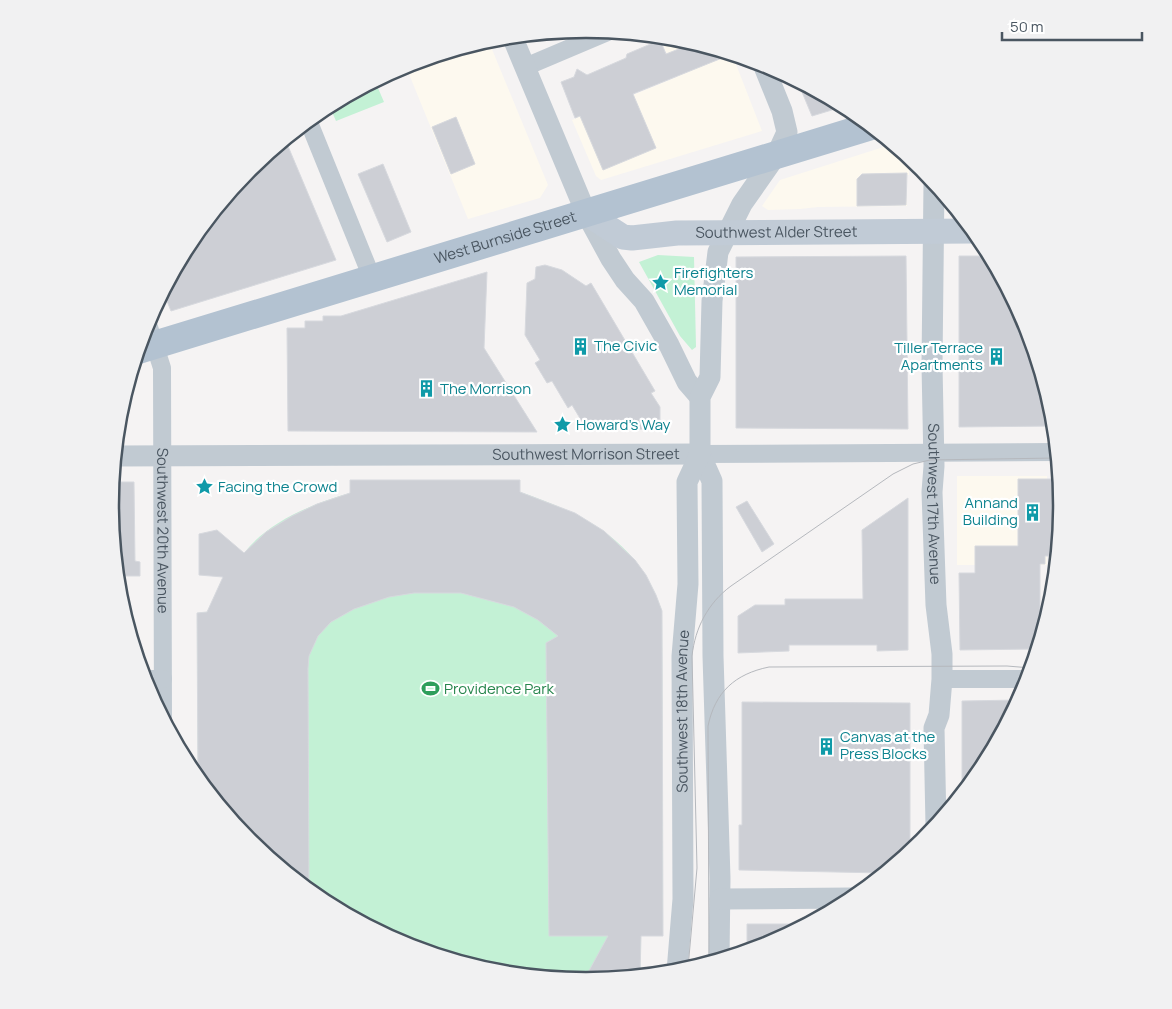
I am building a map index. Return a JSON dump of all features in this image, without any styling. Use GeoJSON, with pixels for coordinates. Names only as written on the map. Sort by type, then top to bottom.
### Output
{"type":"FeatureCollection","features":[{"type":"Feature","properties":{"kind":"main road","name":"West Burnside Street"},"geometry":{"type":"LineString","coordinates":[[151,337],[372,278],[862,129]]}},
{"type":"Feature","properties":{"kind":"main road","name":"Southwest Alder Street"},"geometry":{"type":"LineString","coordinates":[[586,213],[623,238],[676,232],[964,231]]}},
{"type":"Feature","properties":{"kind":"street"},"geometry":{"type":"LineString","coordinates":[[525,67],[593,38]]}},
{"type":"Feature","properties":{"kind":"street"},"geometry":{"type":"LineString","coordinates":[[515,43],[586,213],[611,259],[644,301],[687,382],[700,397]]}},
{"type":"Feature","properties":{"kind":"street","name":"Southwest 18th Avenue"},"geometry":{"type":"LineString","coordinates":[[678,963],[683,899],[682,663],[688,584],[688,482],[700,454],[700,397],[710,377],[712,301],[718,252],[742,204],[785,140],[786,126],[768,74]]}},
{"type":"Feature","properties":{"kind":"street"},"geometry":{"type":"LineString","coordinates":[[311,127],[372,278]]}},
{"type":"Feature","properties":{"kind":"street","name":"Southwest 17th Avenue"},"geometry":{"type":"LineString","coordinates":[[934,194],[932,453],[936,605],[942,654],[939,715],[934,728],[936,813]]}},
{"type":"Feature","properties":{"kind":"street","name":"Southwest 20th Avenue"},"geometry":{"type":"LineString","coordinates":[[149,342],[162,368],[163,702]]}},
{"type":"Feature","properties":{"kind":"street","name":"Southwest Morrison Street"},"geometry":{"type":"LineString","coordinates":[[122,456],[1050,452]]}},
{"type":"Feature","properties":{"kind":"street","name":"Southwest 18th Avenue"},"geometry":{"type":"LineString","coordinates":[[700,454],[712,480],[713,656],[720,899],[719,952]]}},
{"type":"Feature","properties":{"kind":"street"},"geometry":{"type":"LineString","coordinates":[[154,679],[163,679]]}},
{"type":"Feature","properties":{"kind":"street"},"geometry":{"type":"LineString","coordinates":[[942,679],[1019,679]]}},
{"type":"Feature","properties":{"kind":"street"},"geometry":{"type":"LineString","coordinates":[[720,899],[837,898]]}},
{"type":"Feature","properties":{"kind":"shaded area"},"geometry":{"type":"Polygon","coordinates":[[[662,44],[707,53],[735,62],[762,131],[601,180],[596,176],[572,120],[677,77],[662,44]]]}},
{"type":"Feature","properties":{"kind":"shaded area"},"geometry":{"type":"Polygon","coordinates":[[[491,47],[548,185],[540,198],[468,219],[409,74],[449,58],[491,47]]]}},
{"type":"Feature","properties":{"kind":"shaded area"},"geometry":{"type":"Polygon","coordinates":[[[886,146],[909,168],[909,175],[907,175],[907,206],[818,207],[768,210],[762,206],[780,180],[886,146]]]}},
{"type":"Feature","properties":{"kind":"shaded area"},"geometry":{"type":"Polygon","coordinates":[[[957,476],[1047,476],[1047,565],[957,565],[957,476]]]}},
{"type":"Feature","properties":{"kind":"green space"},"geometry":{"type":"Polygon","coordinates":[[[377,87],[384,102],[336,121],[332,113],[377,87]]]}},
{"type":"Feature","properties":{"kind":"green space"},"geometry":{"type":"Polygon","coordinates":[[[658,255],[694,257],[696,347],[692,350],[680,336],[639,262],[658,255]]]}},
{"type":"Feature","properties":{"kind":"green space","name":"Providence Park"},"geometry":{"type":"Polygon","coordinates":[[[350,480],[520,480],[520,492],[567,510],[607,534],[639,566],[652,587],[662,611],[663,936],[641,936],[640,969],[586,972],[525,968],[465,956],[407,936],[352,909],[327,893],[278,856],[235,812],[198,764],[197,613],[207,612],[244,553],[266,532],[306,508],[350,493],[350,480]]]}},
{"type":"Feature","properties":{"kind":"building"},"geometry":{"type":"Polygon","coordinates":[[[655,42],[661,43],[666,54],[683,47],[723,58],[633,94],[656,148],[603,170],[580,116],[575,118],[561,82],[574,77],[577,69],[587,75],[626,58],[627,54],[655,42]]]}},
{"type":"Feature","properties":{"kind":"building"},"geometry":{"type":"Polygon","coordinates":[[[801,90],[834,109],[812,116],[801,90]]]}},
{"type":"Feature","properties":{"kind":"building"},"geometry":{"type":"Polygon","coordinates":[[[456,117],[475,164],[451,174],[432,127],[456,117]]]}},
{"type":"Feature","properties":{"kind":"building"},"geometry":{"type":"Polygon","coordinates":[[[288,145],[336,260],[171,311],[166,299],[198,245],[235,197],[256,174],[288,145]]]}},
{"type":"Feature","properties":{"kind":"building"},"geometry":{"type":"Polygon","coordinates":[[[383,164],[411,232],[387,242],[358,174],[383,164]]]}},
{"type":"Feature","properties":{"kind":"building"},"geometry":{"type":"Polygon","coordinates":[[[907,173],[906,205],[857,206],[857,179],[862,174],[907,173]]]}},
{"type":"Feature","properties":{"kind":"building"},"geometry":{"type":"Polygon","coordinates":[[[906,256],[908,429],[736,428],[736,257],[906,256]]]}},
{"type":"Feature","properties":{"kind":"building","name":"Tiller Terrace Apartments"},"geometry":{"type":"Polygon","coordinates":[[[959,256],[981,256],[1005,298],[1028,354],[1046,426],[959,427],[959,256]]]}},
{"type":"Feature","properties":{"kind":"building","name":"The Civic"},"geometry":{"type":"Polygon","coordinates":[[[545,265],[562,270],[586,286],[591,283],[655,391],[651,393],[660,407],[660,429],[587,430],[572,405],[568,408],[552,381],[547,383],[535,363],[540,360],[525,335],[527,283],[535,279],[536,267],[545,265]]]}},
{"type":"Feature","properties":{"kind":"building","name":"The Morrison"},"geometry":{"type":"Polygon","coordinates":[[[487,272],[484,348],[537,432],[288,431],[287,328],[305,328],[305,321],[323,321],[323,316],[341,316],[487,272]]]}},
{"type":"Feature","properties":{"kind":"building"},"geometry":{"type":"Polygon","coordinates":[[[1018,479],[1052,479],[1053,504],[1050,556],[1045,556],[1045,564],[1040,564],[1040,613],[1030,649],[960,650],[959,573],[975,573],[975,546],[1018,546],[1018,479]]]}},
{"type":"Feature","properties":{"kind":"building"},"geometry":{"type":"Polygon","coordinates":[[[350,480],[520,480],[520,492],[575,513],[604,531],[635,560],[646,575],[662,611],[663,936],[641,936],[640,969],[588,972],[608,936],[549,936],[546,643],[558,636],[538,620],[514,607],[461,593],[414,593],[389,597],[354,609],[331,622],[318,636],[309,656],[308,668],[309,880],[278,856],[256,835],[216,789],[198,764],[197,613],[207,612],[223,577],[199,575],[199,534],[217,530],[244,553],[266,532],[292,516],[317,504],[350,493],[350,480]]]}},
{"type":"Feature","properties":{"kind":"building"},"geometry":{"type":"Polygon","coordinates":[[[120,482],[134,482],[135,561],[140,562],[140,576],[125,576],[120,535],[120,482]]]}},
{"type":"Feature","properties":{"kind":"building"},"geometry":{"type":"Polygon","coordinates":[[[908,498],[908,650],[877,651],[877,645],[789,645],[789,651],[738,653],[738,616],[755,605],[785,605],[785,599],[863,599],[862,530],[908,498]]]}},
{"type":"Feature","properties":{"kind":"building"},"geometry":{"type":"Polygon","coordinates":[[[747,501],[774,544],[762,552],[736,507],[747,501]]]}},
{"type":"Feature","properties":{"kind":"building"},"geometry":{"type":"Polygon","coordinates":[[[1010,700],[990,738],[962,781],[962,701],[1010,700]]]}},
{"type":"Feature","properties":{"kind":"building"},"geometry":{"type":"Polygon","coordinates":[[[742,702],[910,703],[910,841],[873,873],[739,870],[739,825],[742,825],[742,702]]]}},
{"type":"Feature","properties":{"kind":"building"},"geometry":{"type":"Polygon","coordinates":[[[747,924],[791,924],[765,936],[747,943],[747,924]]]}},
{"type":"Feature","properties":{"kind":"tram line"},"geometry":{"type":"LineString","coordinates":[[689,960],[697,868],[692,656],[696,636],[709,608],[731,586],[893,474],[913,464],[930,460],[1050,458]]}},
{"type":"Feature","properties":{"kind":"tram line"},"geometry":{"type":"LineString","coordinates":[[709,955],[708,726],[716,703],[728,686],[746,674],[769,667],[1023,667]]}},
{"type":"Feature","properties":{"kind":"place","name":"Firefighters Memorial"},"geometry":{"type":"Point","coordinates":[660,282]}},
{"type":"Feature","properties":{"kind":"place","name":"The Civic"},"geometry":{"type":"Point","coordinates":[580,346]}},
{"type":"Feature","properties":{"kind":"place","name":"Tiller Terrace Apartments"},"geometry":{"type":"Point","coordinates":[997,357]}},
{"type":"Feature","properties":{"kind":"place","name":"The Morrison"},"geometry":{"type":"Point","coordinates":[426,389]}},
{"type":"Feature","properties":{"kind":"place","name":"Howard's Way"},"geometry":{"type":"Point","coordinates":[562,425]}},
{"type":"Feature","properties":{"kind":"place","name":"Facing the Crowd"},"geometry":{"type":"Point","coordinates":[204,487]}},
{"type":"Feature","properties":{"kind":"place","name":"Annand Building"},"geometry":{"type":"Point","coordinates":[1032,512]}},
{"type":"Feature","properties":{"kind":"place","name":"Providence Park"},"geometry":{"type":"Point","coordinates":[430,689]}},
{"type":"Feature","properties":{"kind":"place","name":"Canvas at the Press Blocks"},"geometry":{"type":"Point","coordinates":[826,746]}}]}
